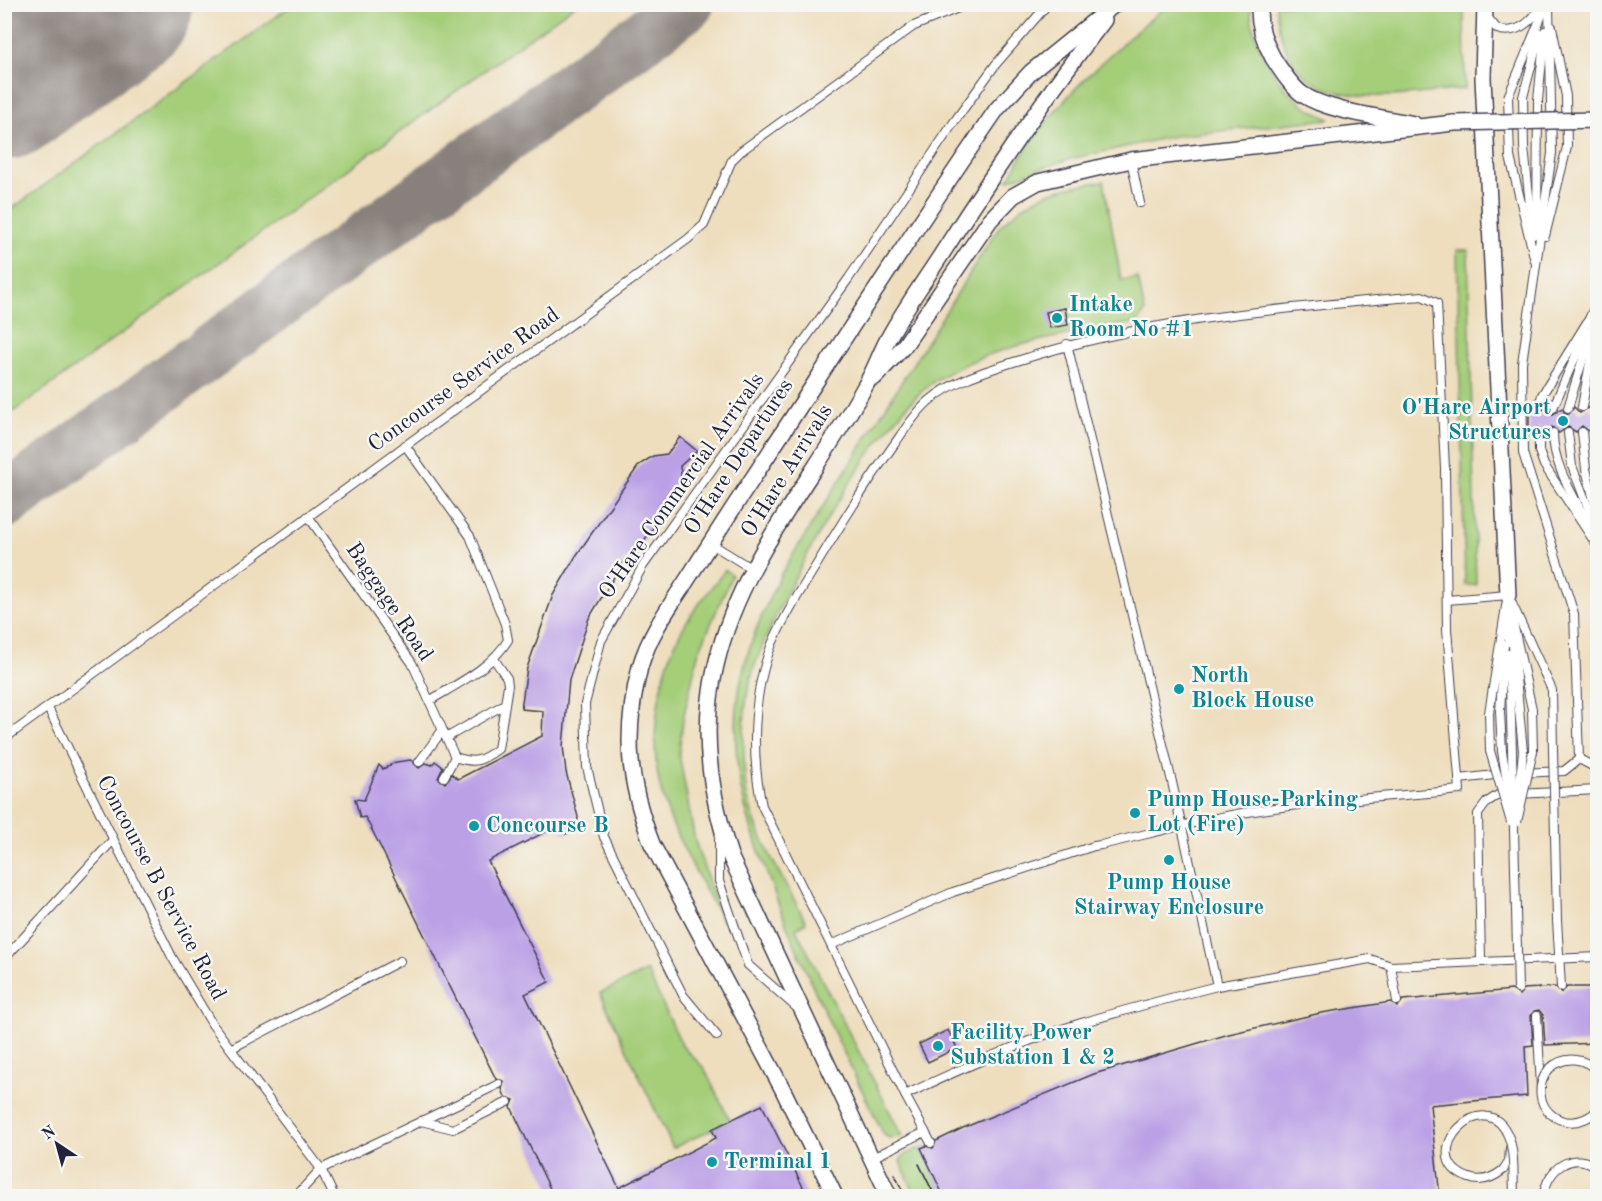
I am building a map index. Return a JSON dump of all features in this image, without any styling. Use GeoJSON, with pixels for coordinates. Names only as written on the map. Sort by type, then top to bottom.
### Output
{"type":"FeatureCollection","features":[{"type":"Feature","properties":{"kind":"street","name":"O'Hare Arrivals"},"geometry":{"type":"LineString","coordinates":[[889,1197],[731,858],[711,789],[708,756],[710,697],[715,666],[729,620],[752,569],[865,388],[889,337],[1002,159],[1116,4]]}},
{"type":"Feature","properties":{"kind":"street","name":"O'Hare Departures"},"geometry":{"type":"LineString","coordinates":[[835,1197],[736,1001],[698,936],[652,844],[637,805],[628,742],[630,716],[640,666],[651,636],[710,543],[997,109],[1031,72],[1116,4]]}},
{"type":"Feature","properties":{"kind":"street"},"geometry":{"type":"LineString","coordinates":[[1259,4],[1262,29],[1271,54],[1283,73],[1303,94],[1325,105],[1426,126]]}},
{"type":"Feature","properties":{"kind":"street"},"geometry":{"type":"LineString","coordinates":[[1485,6],[1483,78],[1508,595]]}},
{"type":"Feature","properties":{"kind":"street"},"geometry":{"type":"LineString","coordinates":[[865,388],[904,346],[990,220],[1013,196],[1038,182],[1131,160],[1426,126],[1454,123],[1598,120]]}},
{"type":"Feature","properties":{"kind":"lane","name":"Concourse Service Road"},"geometry":{"type":"LineString","coordinates":[[4,739],[688,239],[704,225],[732,160],[741,151],[914,26],[968,4]]}},
{"type":"Feature","properties":{"kind":"lane","name":"O'Hare Commercial Arrivals"},"geometry":{"type":"LineString","coordinates":[[717,1036],[683,995],[604,837],[592,793],[586,744],[585,704],[601,641],[643,566],[849,278],[954,122],[996,64],[1048,4]]}},
{"type":"Feature","properties":{"kind":"lane"},"geometry":{"type":"LineString","coordinates":[[1485,6],[1491,24],[1505,32],[1525,25],[1547,4]]}},
{"type":"Feature","properties":{"kind":"lane"},"geometry":{"type":"LineString","coordinates":[[1535,275],[1538,86],[1547,4]]}},
{"type":"Feature","properties":{"kind":"lane"},"geometry":{"type":"LineString","coordinates":[[1535,275],[1567,147],[1566,96],[1547,4]]}},
{"type":"Feature","properties":{"kind":"lane"},"geometry":{"type":"LineString","coordinates":[[1547,4],[1552,153],[1521,371],[1522,453],[1574,614],[1579,759]]}},
{"type":"Feature","properties":{"kind":"lane"},"geometry":{"type":"LineString","coordinates":[[1535,275],[1535,253],[1524,147],[1523,97],[1547,4]]}},
{"type":"Feature","properties":{"kind":"lane"},"geometry":{"type":"LineString","coordinates":[[1535,275],[1534,254],[1510,157],[1508,97],[1547,4]]}},
{"type":"Feature","properties":{"kind":"lane"},"geometry":{"type":"LineString","coordinates":[[1131,160],[1140,203]]}},
{"type":"Feature","properties":{"kind":"lane"},"geometry":{"type":"LineString","coordinates":[[831,945],[953,892],[1094,846],[1251,811],[1318,802],[1460,790],[1447,600],[1440,312],[1437,303],[1422,296],[1257,310],[1157,326],[1067,344],[969,377],[927,402],[861,492],[789,610],[772,644],[761,684],[756,716],[756,777],[762,806],[905,1095],[931,1143]]}},
{"type":"Feature","properties":{"kind":"lane"},"geometry":{"type":"LineString","coordinates":[[1554,408],[1598,301]]}},
{"type":"Feature","properties":{"kind":"lane"},"geometry":{"type":"LineString","coordinates":[[1539,409],[1542,395],[1598,301]]}},
{"type":"Feature","properties":{"kind":"lane"},"geometry":{"type":"LineString","coordinates":[[1568,408],[1598,309]]}},
{"type":"Feature","properties":{"kind":"lane"},"geometry":{"type":"LineString","coordinates":[[1582,407],[1598,318]]}},
{"type":"Feature","properties":{"kind":"lane"},"geometry":{"type":"LineString","coordinates":[[1067,344],[1217,986]]}},
{"type":"Feature","properties":{"kind":"lane"},"geometry":{"type":"LineString","coordinates":[[1595,407],[1598,367]]}},
{"type":"Feature","properties":{"kind":"lane"},"geometry":{"type":"LineString","coordinates":[[1568,432],[1572,466],[1598,533]]}},
{"type":"Feature","properties":{"kind":"lane"},"geometry":{"type":"LineString","coordinates":[[1582,432],[1586,469],[1598,516]]}},
{"type":"Feature","properties":{"kind":"lane"},"geometry":{"type":"LineString","coordinates":[[1596,432],[1598,461]]}},
{"type":"Feature","properties":{"kind":"lane"},"geometry":{"type":"LineString","coordinates":[[1539,433],[1539,451],[1544,465],[1598,548]]}},
{"type":"Feature","properties":{"kind":"lane"},"geometry":{"type":"LineString","coordinates":[[1553,433],[1553,450],[1558,465],[1598,542]]}},
{"type":"Feature","properties":{"kind":"lane"},"geometry":{"type":"LineString","coordinates":[[405,446],[470,536],[505,624],[508,640],[494,659],[429,701]]}},
{"type":"Feature","properties":{"kind":"lane","name":"Baggage Road"},"geometry":{"type":"LineString","coordinates":[[308,516],[412,663],[455,757]]}},
{"type":"Feature","properties":{"kind":"lane"},"geometry":{"type":"LineString","coordinates":[[710,543],[752,569]]}},
{"type":"Feature","properties":{"kind":"lane"},"geometry":{"type":"LineString","coordinates":[[1447,600],[1508,595]]}},
{"type":"Feature","properties":{"kind":"lane"},"geometry":{"type":"LineString","coordinates":[[1508,595],[1552,690],[1557,920],[1561,987]]}},
{"type":"Feature","properties":{"kind":"lane"},"geometry":{"type":"LineString","coordinates":[[1508,595],[1532,709],[1533,750],[1514,832]]}},
{"type":"Feature","properties":{"kind":"lane"},"geometry":{"type":"LineString","coordinates":[[1508,595],[1523,751],[1514,832]]}},
{"type":"Feature","properties":{"kind":"lane"},"geometry":{"type":"LineString","coordinates":[[1508,595],[1500,712],[1502,751],[1514,832]]}},
{"type":"Feature","properties":{"kind":"lane"},"geometry":{"type":"LineString","coordinates":[[1508,595],[1518,989]]}},
{"type":"Feature","properties":{"kind":"lane"},"geometry":{"type":"LineString","coordinates":[[1508,595],[1489,713],[1490,752],[1514,832]]}},
{"type":"Feature","properties":{"kind":"lane"},"geometry":{"type":"LineString","coordinates":[[444,777],[455,757],[471,762],[486,757],[498,749],[507,678],[494,659]]}},
{"type":"Feature","properties":{"kind":"lane"},"geometry":{"type":"LineString","coordinates":[[419,762],[444,734],[505,704]]}},
{"type":"Feature","properties":{"kind":"lane","name":"Concourse B Service Road"},"geometry":{"type":"LineString","coordinates":[[48,708],[172,957],[212,1024],[321,1168],[334,1197]]}},
{"type":"Feature","properties":{"kind":"lane"},"geometry":{"type":"LineString","coordinates":[[1579,759],[1598,769]]}},
{"type":"Feature","properties":{"kind":"lane"},"geometry":{"type":"LineString","coordinates":[[1459,779],[1564,771],[1579,759]]}},
{"type":"Feature","properties":{"kind":"lane"},"geometry":{"type":"LineString","coordinates":[[1481,961],[1478,814],[1487,802],[1498,795],[1598,790]]}},
{"type":"Feature","properties":{"kind":"lane"},"geometry":{"type":"LineString","coordinates":[[720,824],[719,881],[748,965],[802,1012]]}},
{"type":"Feature","properties":{"kind":"lane"},"geometry":{"type":"LineString","coordinates":[[4,959],[113,840]]}},
{"type":"Feature","properties":{"kind":"lane"},"geometry":{"type":"LineString","coordinates":[[905,1095],[985,1058],[1053,1032],[1117,1012],[1217,986],[1370,959],[1391,966],[1598,957]]}},
{"type":"Feature","properties":{"kind":"lane"},"geometry":{"type":"LineString","coordinates":[[232,1048],[400,961]]}},
{"type":"Feature","properties":{"kind":"lane"},"geometry":{"type":"LineString","coordinates":[[1391,966],[1397,1001]]}},
{"type":"Feature","properties":{"kind":"lane"},"geometry":{"type":"LineString","coordinates":[[1537,1017],[1543,1105],[1549,1113],[1567,1122],[1587,1119],[1598,1110]]}},
{"type":"Feature","properties":{"kind":"lane"},"geometry":{"type":"LineString","coordinates":[[1541,1094],[1545,1075],[1561,1061],[1582,1061],[1598,1072]]}},
{"type":"Feature","properties":{"kind":"lane"},"geometry":{"type":"LineString","coordinates":[[296,1197],[321,1168],[499,1084]]}},
{"type":"Feature","properties":{"kind":"lane"},"geometry":{"type":"LineString","coordinates":[[420,1121],[453,1129],[508,1102]]}},
{"type":"Feature","properties":{"kind":"lane"},"geometry":{"type":"LineString","coordinates":[[1511,1141],[1509,1161],[1503,1170],[1486,1180],[1466,1177],[1451,1162],[1448,1153],[1453,1132],[1469,1119],[1490,1119],[1499,1124],[1511,1141],[1514,1195]]}},
{"type":"Feature","properties":{"kind":"lane"},"geometry":{"type":"LineString","coordinates":[[870,1159],[925,1132]]}},
{"type":"Feature","properties":{"kind":"lane"},"geometry":{"type":"LineString","coordinates":[[1545,1196],[1549,1175],[1565,1162],[1586,1162],[1598,1169]]}},
{"type":"Feature","properties":{"kind":"green space"},"geometry":{"type":"Polygon","coordinates":[[[292,5],[575,5],[5,418],[5,214],[292,5]]]}},
{"type":"Feature","properties":{"kind":"green space"},"geometry":{"type":"Polygon","coordinates":[[[1168,5],[1251,5],[1254,31],[1273,72],[1300,102],[1329,119],[1174,136],[1066,160],[1008,180],[1039,131],[1079,85],[1124,42],[1168,5]]]}},
{"type":"Feature","properties":{"kind":"green space"},"geometry":{"type":"Polygon","coordinates":[[[1276,5],[1464,5],[1465,89],[1372,96],[1343,93],[1318,84],[1298,68],[1283,42],[1276,5]]]}},
{"type":"Feature","properties":{"kind":"green space"},"geometry":{"type":"Polygon","coordinates":[[[1104,181],[1121,280],[1138,278],[1145,312],[1138,322],[1036,341],[985,356],[939,378],[914,399],[858,471],[803,562],[762,647],[748,690],[744,729],[744,768],[753,817],[769,853],[806,922],[796,929],[902,1136],[889,1138],[884,1135],[815,991],[778,903],[750,824],[739,775],[736,748],[736,721],[742,675],[756,630],[782,572],[999,227],[1035,199],[1059,190],[1104,181]]]}},
{"type":"Feature","properties":{"kind":"green space"},"geometry":{"type":"Polygon","coordinates":[[[1457,250],[1468,250],[1476,585],[1465,585],[1457,250]]]}},
{"type":"Feature","properties":{"kind":"green space"},"geometry":{"type":"Polygon","coordinates":[[[725,570],[732,575],[698,654],[683,719],[679,754],[695,841],[723,923],[685,852],[669,815],[658,777],[655,741],[659,701],[674,646],[691,614],[725,570]]]}},
{"type":"Feature","properties":{"kind":"green space"},"geometry":{"type":"Polygon","coordinates":[[[647,971],[683,1047],[704,1068],[730,1121],[673,1148],[600,993],[647,971]]]}},
{"type":"Feature","properties":{"kind":"green space"},"geometry":{"type":"Polygon","coordinates":[[[921,1148],[944,1196],[916,1196],[900,1161],[904,1155],[921,1148]]]}},
{"type":"Feature","properties":{"kind":"building","name":"Intake Room No #1"},"geometry":{"type":"Polygon","coordinates":[[[1065,308],[1068,325],[1050,328],[1046,312],[1065,308]]]}},
{"type":"Feature","properties":{"kind":"building","name":"O'Hare Airport Structures"},"geometry":{"type":"Polygon","coordinates":[[[1574,407],[1580,413],[1589,407],[1592,412],[1598,412],[1598,426],[1592,427],[1590,432],[1582,426],[1576,432],[1568,427],[1559,433],[1552,427],[1545,433],[1538,427],[1533,434],[1529,434],[1529,409],[1539,415],[1544,408],[1553,414],[1562,408],[1569,414],[1574,407]]]}},
{"type":"Feature","properties":{"kind":"building","name":"Concourse B"},"geometry":{"type":"Polygon","coordinates":[[[680,437],[697,451],[680,466],[682,480],[679,490],[630,561],[625,559],[589,618],[569,680],[563,746],[566,772],[578,817],[576,830],[566,834],[555,827],[488,861],[549,982],[525,994],[619,1188],[716,1138],[712,1129],[762,1105],[808,1197],[554,1197],[511,1107],[514,1100],[505,1097],[502,1089],[504,1081],[496,1079],[371,828],[365,817],[360,818],[355,799],[364,800],[379,765],[383,769],[396,762],[411,760],[419,768],[426,763],[432,765],[435,761],[443,767],[438,778],[445,783],[452,774],[458,779],[542,736],[543,711],[521,709],[527,668],[553,595],[576,556],[639,465],[653,456],[667,454],[680,437]]]}},
{"type":"Feature","properties":{"kind":"building"},"geometry":{"type":"Polygon","coordinates":[[[1555,987],[1561,993],[1567,987],[1598,987],[1598,1043],[1545,1045],[1543,1015],[1539,1010],[1534,1011],[1531,1016],[1533,1045],[1525,1046],[1527,1096],[1430,1105],[1440,1197],[944,1197],[921,1148],[926,1146],[933,1148],[936,1141],[963,1128],[1094,1074],[1229,1034],[1321,1013],[1391,1002],[1397,1007],[1403,1000],[1512,990],[1519,995],[1524,989],[1555,987]]]}},
{"type":"Feature","properties":{"kind":"building","name":"Facility Power Substation 1 & 2"},"geometry":{"type":"Polygon","coordinates":[[[948,1030],[957,1048],[928,1062],[919,1044],[948,1030]]]}},
{"type":"Feature","properties":{"kind":"taxiway"},"geometry":{"type":"LineString","coordinates":[[4,502],[687,4]]}},
{"type":"Feature","properties":{"kind":"runway"},"geometry":{"type":"LineString","coordinates":[[4,93],[126,4]]}},
{"type":"Feature","properties":{"kind":"tram line"},"geometry":{"type":"LineString","coordinates":[[919,1164],[935,1196]]}},
{"type":"Feature","properties":{"kind":"tram line"},"geometry":{"type":"LineString","coordinates":[[895,1175],[905,1196]]}},
{"type":"Feature","properties":{"kind":"place","name":"Intake Room No #1"},"geometry":{"type":"Point","coordinates":[1057,318]}},
{"type":"Feature","properties":{"kind":"place","name":"O'Hare Airport Structures"},"geometry":{"type":"Point","coordinates":[1563,421]}},
{"type":"Feature","properties":{"kind":"place","name":"North Block House"},"geometry":{"type":"Point","coordinates":[1179,689]}},
{"type":"Feature","properties":{"kind":"place","name":"Pump House-Parking Lot (Fire)"},"geometry":{"type":"Point","coordinates":[1135,813]}},
{"type":"Feature","properties":{"kind":"place","name":"Concourse B"},"geometry":{"type":"Point","coordinates":[474,826]}},
{"type":"Feature","properties":{"kind":"place","name":"Pump House Stairway Enclosure"},"geometry":{"type":"Point","coordinates":[1169,860]}},
{"type":"Feature","properties":{"kind":"place","name":"Facility Power Substation 1 & 2"},"geometry":{"type":"Point","coordinates":[938,1046]}},
{"type":"Feature","properties":{"kind":"place","name":"Terminal 1"},"geometry":{"type":"Point","coordinates":[712,1162]}}]}
